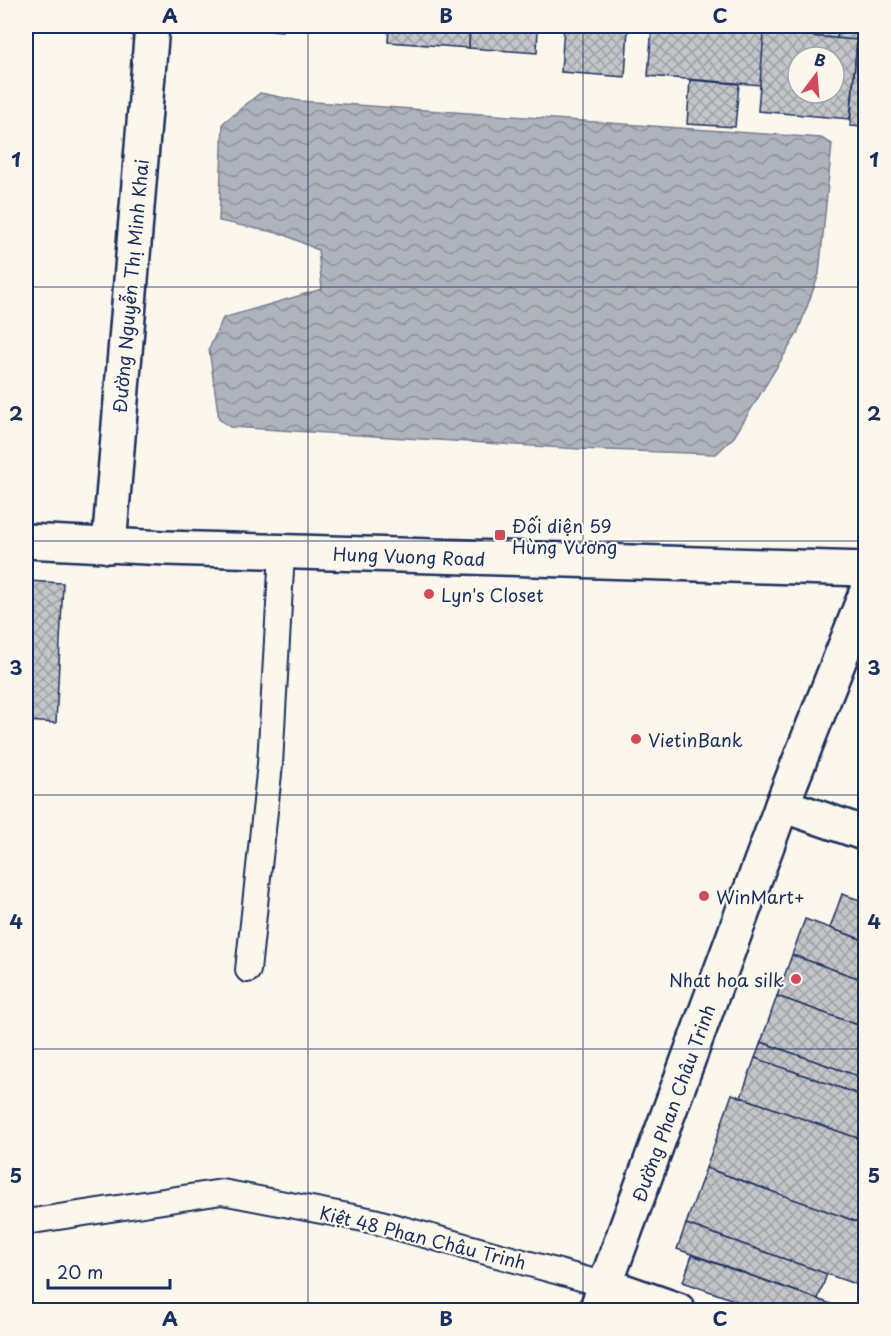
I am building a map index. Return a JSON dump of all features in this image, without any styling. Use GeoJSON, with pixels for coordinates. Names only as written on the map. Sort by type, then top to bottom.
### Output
{"type":"FeatureCollection","features":[{"type":"Feature","properties":{"kind":"street","name":"Đường Nguyễn Thị Minh Khai"},"geometry":{"type":"LineString","coordinates":[[109,546],[152,26]]}},
{"type":"Feature","properties":{"kind":"street","name":"Hung Vuong Road"},"geometry":{"type":"LineString","coordinates":[[26,541],[282,552],[866,569]]}},
{"type":"Feature","properties":{"kind":"street","name":"Đường Phan Châu Trinh"},"geometry":{"type":"LineString","coordinates":[[601,1298],[782,805],[866,593]]}},
{"type":"Feature","properties":{"kind":"street"},"geometry":{"type":"LineString","coordinates":[[782,805],[866,834]]}},
{"type":"Feature","properties":{"kind":"street"},"geometry":{"type":"LineString","coordinates":[[601,1298],[678,1311]]}},
{"type":"Feature","properties":{"kind":"lane"},"geometry":{"type":"LineString","coordinates":[[248,970],[270,764],[282,552]]}},
{"type":"Feature","properties":{"kind":"lane","name":"Kiệt 48 Phan Châu Trinh"},"geometry":{"type":"LineString","coordinates":[[26,1222],[222,1192],[374,1221],[601,1298]]}},
{"type":"Feature","properties":{"kind":"water"},"geometry":{"type":"Polygon","coordinates":[[[260,93],[300,101],[821,138],[832,144],[819,274],[797,334],[734,437],[716,454],[579,449],[230,427],[219,419],[209,349],[223,318],[322,289],[318,250],[283,234],[219,221],[223,123],[260,93]]]}},
{"type":"Feature","properties":{"kind":"building"},"geometry":{"type":"Polygon","coordinates":[[[222,26],[282,26],[282,31],[222,26]]]}},
{"type":"Feature","properties":{"kind":"building"},"geometry":{"type":"Polygon","coordinates":[[[360,26],[360,29],[324,27],[360,26]]]}},
{"type":"Feature","properties":{"kind":"building"},"geometry":{"type":"Polygon","coordinates":[[[389,26],[470,26],[469,48],[388,42],[389,26]]]}},
{"type":"Feature","properties":{"kind":"building"},"geometry":{"type":"Polygon","coordinates":[[[470,26],[538,26],[537,53],[469,48],[470,26]]]}},
{"type":"Feature","properties":{"kind":"building"},"geometry":{"type":"Polygon","coordinates":[[[564,26],[628,28],[625,77],[561,72],[564,26]]]}},
{"type":"Feature","properties":{"kind":"building"},"geometry":{"type":"Polygon","coordinates":[[[596,26],[629,26],[628,28],[596,26]]]}},
{"type":"Feature","properties":{"kind":"building"},"geometry":{"type":"Polygon","coordinates":[[[652,26],[764,32],[761,85],[648,76],[652,26]]]}},
{"type":"Feature","properties":{"kind":"building"},"geometry":{"type":"Polygon","coordinates":[[[683,26],[728,26],[728,29],[683,26]]]}},
{"type":"Feature","properties":{"kind":"building"},"geometry":{"type":"Polygon","coordinates":[[[728,26],[765,26],[764,32],[728,29],[728,26]]]}},
{"type":"Feature","properties":{"kind":"building"},"geometry":{"type":"Polygon","coordinates":[[[765,26],[839,26],[837,39],[764,32],[765,26]]]}},
{"type":"Feature","properties":{"kind":"building"},"geometry":{"type":"Polygon","coordinates":[[[839,26],[866,26],[866,41],[837,39],[839,26]]]}},
{"type":"Feature","properties":{"kind":"building"},"geometry":{"type":"Polygon","coordinates":[[[764,32],[857,40],[850,119],[758,111],[764,32]]]}},
{"type":"Feature","properties":{"kind":"building"},"geometry":{"type":"Polygon","coordinates":[[[857,40],[866,41],[866,127],[850,126],[857,40]]]}},
{"type":"Feature","properties":{"kind":"building"},"geometry":{"type":"Polygon","coordinates":[[[690,80],[739,84],[735,127],[687,124],[690,80]]]}},
{"type":"Feature","properties":{"kind":"building"},"geometry":{"type":"Polygon","coordinates":[[[26,581],[63,583],[56,723],[26,721],[26,581]]]}},
{"type":"Feature","properties":{"kind":"building"},"geometry":{"type":"Polygon","coordinates":[[[842,894],[866,902],[866,941],[830,928],[842,894]]]}},
{"type":"Feature","properties":{"kind":"building"},"geometry":{"type":"Polygon","coordinates":[[[805,919],[866,941],[866,981],[792,955],[805,919]]]}},
{"type":"Feature","properties":{"kind":"building"},"geometry":{"type":"Polygon","coordinates":[[[792,955],[866,981],[866,1028],[777,996],[792,955]]]}},
{"type":"Feature","properties":{"kind":"building"},"geometry":{"type":"Polygon","coordinates":[[[777,996],[866,1028],[866,1079],[761,1042],[777,996]]]}},
{"type":"Feature","properties":{"kind":"building"},"geometry":{"type":"Polygon","coordinates":[[[761,1042],[866,1079],[866,1097],[755,1058],[761,1042]]]}},
{"type":"Feature","properties":{"kind":"building"},"geometry":{"type":"Polygon","coordinates":[[[755,1058],[866,1097],[866,1141],[741,1097],[755,1058]]]}},
{"type":"Feature","properties":{"kind":"building"},"geometry":{"type":"Polygon","coordinates":[[[732,1094],[866,1141],[866,1225],[706,1168],[732,1094]]]}},
{"type":"Feature","properties":{"kind":"building"},"geometry":{"type":"Polygon","coordinates":[[[706,1168],[866,1225],[866,1288],[686,1224],[706,1168]]]}},
{"type":"Feature","properties":{"kind":"building"},"geometry":{"type":"Polygon","coordinates":[[[686,1224],[827,1274],[818,1299],[677,1249],[686,1224]]]}},
{"type":"Feature","properties":{"kind":"building"},"geometry":{"type":"Polygon","coordinates":[[[692,1255],[834,1305],[832,1310],[762,1310],[683,1282],[692,1255]]]}},
{"type":"Feature","properties":{"kind":"building"},"geometry":{"type":"Polygon","coordinates":[[[866,1296],[866,1310],[860,1310],[866,1296]]]}},
{"type":"Feature","properties":{"kind":"place","name":"Đối diện 59 Hùng Vương"},"geometry":{"type":"Point","coordinates":[500,535]}},
{"type":"Feature","properties":{"kind":"place","name":"Lyn's Closet"},"geometry":{"type":"Point","coordinates":[429,594]}},
{"type":"Feature","properties":{"kind":"place","name":"VietinBank"},"geometry":{"type":"Point","coordinates":[636,739]}},
{"type":"Feature","properties":{"kind":"place","name":"WinMart+"},"geometry":{"type":"Point","coordinates":[704,896]}},
{"type":"Feature","properties":{"kind":"place","name":"Nhat hoa silk"},"geometry":{"type":"Point","coordinates":[796,979]}}]}
